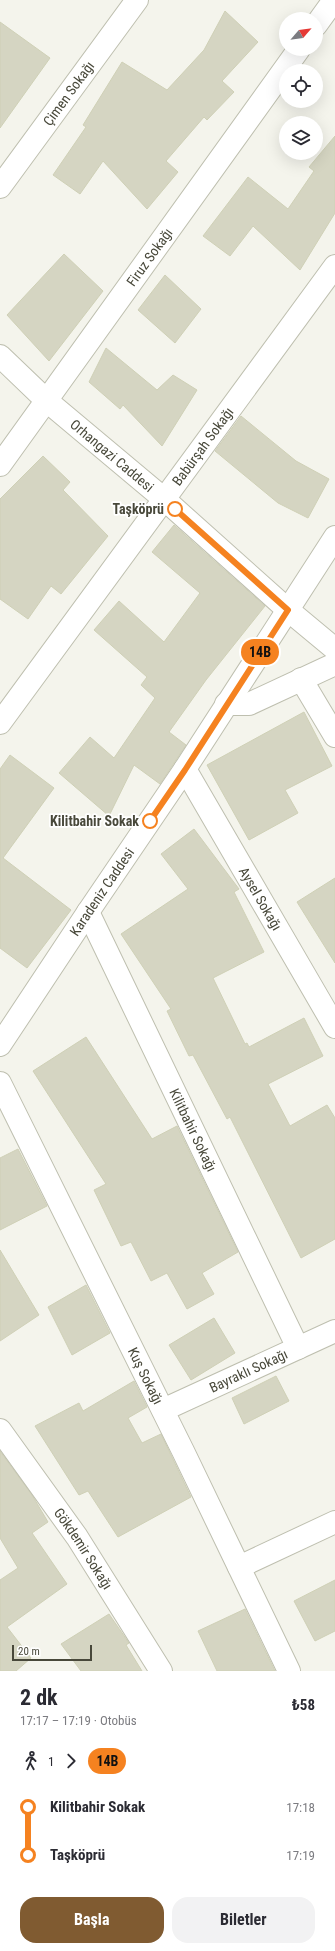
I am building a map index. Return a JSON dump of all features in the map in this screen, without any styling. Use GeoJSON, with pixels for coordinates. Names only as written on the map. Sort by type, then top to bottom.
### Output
{"type":"FeatureCollection","features":[{"type":"Feature","properties":{"kind":"street","name":"Çimen Sokağı"},"geometry":{"type":"LineString","coordinates":[[0,188],[137,0]]}},
{"type":"Feature","properties":{"kind":"street"},"geometry":{"type":"LineString","coordinates":[[323,15],[334,0]]}},
{"type":"Feature","properties":{"kind":"street","name":"Firuz Sokağı"},"geometry":{"type":"LineString","coordinates":[[0,465],[294,56]]}},
{"type":"Feature","properties":{"kind":"street","name":"Babürşah Sokağı"},"geometry":{"type":"LineString","coordinates":[[0,723],[335,266]]}},
{"type":"Feature","properties":{"kind":"street","name":"Orhangazi Caddesi"},"geometry":{"type":"LineString","coordinates":[[0,356],[47,401],[164,498],[288,610],[335,648]]}},
{"type":"Feature","properties":{"kind":"street","name":"Karadeniz Caddesi"},"geometry":{"type":"LineString","coordinates":[[0,1045],[88,912],[185,770],[226,704],[335,538]]}},
{"type":"Feature","properties":{"kind":"street"},"geometry":{"type":"LineString","coordinates":[[226,704],[249,704],[335,664]]}},
{"type":"Feature","properties":{"kind":"street"},"geometry":{"type":"LineString","coordinates":[[301,679],[335,736]]}},
{"type":"Feature","properties":{"kind":"street","name":"Aysel Sokağı"},"geometry":{"type":"LineString","coordinates":[[185,770],[335,1027]]}},
{"type":"Feature","properties":{"kind":"street","name":"Kilitbahir Sokağı"},"geometry":{"type":"LineString","coordinates":[[88,912],[298,1348]]}},
{"type":"Feature","properties":{"kind":"street","name":"Kuş Sokağı"},"geometry":{"type":"LineString","coordinates":[[0,1083],[289,1671]]}},
{"type":"Feature","properties":{"kind":"street","name":"Bayraklı Sokağı"},"geometry":{"type":"LineString","coordinates":[[162,1410],[335,1331]]}},
{"type":"Feature","properties":{"kind":"street","name":"Gökdemir Sokağı"},"geometry":{"type":"LineString","coordinates":[[0,1430],[77,1537],[161,1671]]}},
{"type":"Feature","properties":{"kind":"street"},"geometry":{"type":"LineString","coordinates":[[239,1567],[335,1522]]}},
{"type":"Feature","properties":{"kind":"building"},"geometry":{"type":"Polygon","coordinates":[[[225,11],[258,42],[222,81],[234,92],[207,120],[204,117],[166,161],[178,172],[147,209],[103,161],[80,194],[53,175],[86,127],[83,125],[122,62],[167,90],[204,50],[225,11]]]}},
{"type":"Feature","properties":{"kind":"building"},"geometry":{"type":"Polygon","coordinates":[[[0,22],[50,58],[0,128],[0,22]]]}},
{"type":"Feature","properties":{"kind":"building"},"geometry":{"type":"Polygon","coordinates":[[[335,136],[335,213],[300,270],[253,226],[230,256],[203,236],[248,177],[288,209],[314,171],[309,167],[315,160],[323,160],[323,150],[335,136]]]}},
{"type":"Feature","properties":{"kind":"building"},"geometry":{"type":"Polygon","coordinates":[[[64,254],[103,291],[49,361],[7,315],[64,254]]]}},
{"type":"Feature","properties":{"kind":"building"},"geometry":{"type":"Polygon","coordinates":[[[165,275],[201,309],[175,343],[138,310],[165,275]]]}},
{"type":"Feature","properties":{"kind":"building"},"geometry":{"type":"Polygon","coordinates":[[[106,348],[157,390],[173,375],[197,390],[162,446],[123,405],[120,409],[89,382],[106,348]]]}},
{"type":"Feature","properties":{"kind":"building"},"geometry":{"type":"Polygon","coordinates":[[[241,416],[296,461],[329,479],[308,518],[278,503],[215,451],[241,416]]]}},
{"type":"Feature","properties":{"kind":"building"},"geometry":{"type":"Polygon","coordinates":[[[43,456],[70,482],[63,490],[108,536],[61,594],[51,586],[28,619],[0,599],[0,499],[43,456]]]}},
{"type":"Feature","properties":{"kind":"building"},"geometry":{"type":"Polygon","coordinates":[[[174,525],[265,606],[206,680],[169,732],[186,745],[160,784],[134,765],[109,816],[59,773],[90,737],[114,758],[155,698],[141,685],[147,677],[94,630],[119,601],[164,642],[200,593],[152,552],[174,525]]]}},
{"type":"Feature","properties":{"kind":"building"},"geometry":{"type":"Polygon","coordinates":[[[304,712],[332,766],[285,790],[298,813],[249,840],[207,765],[304,712]]]}},
{"type":"Feature","properties":{"kind":"building"},"geometry":{"type":"Polygon","coordinates":[[[10,755],[54,788],[3,858],[71,910],[27,968],[0,948],[0,769],[10,755]]]}},
{"type":"Feature","properties":{"kind":"building"},"geometry":{"type":"Polygon","coordinates":[[[194,829],[239,889],[234,892],[264,952],[213,978],[245,1044],[247,1043],[249,1047],[304,1018],[323,1056],[268,1084],[290,1126],[327,1105],[335,1118],[335,1239],[301,1258],[230,1117],[227,1119],[193,1055],[189,1056],[167,1011],[171,1009],[121,934],[188,889],[161,854],[194,829]]]}},
{"type":"Feature","properties":{"kind":"building"},"geometry":{"type":"Polygon","coordinates":[[[335,878],[335,963],[297,902],[335,878]]]}},
{"type":"Feature","properties":{"kind":"building"},"geometry":{"type":"Polygon","coordinates":[[[86,1037],[152,1139],[177,1126],[238,1252],[202,1273],[214,1294],[187,1309],[167,1273],[151,1281],[131,1242],[121,1246],[94,1190],[106,1184],[33,1071],[86,1037]]]}},
{"type":"Feature","properties":{"kind":"building"},"geometry":{"type":"Polygon","coordinates":[[[18,1149],[47,1206],[0,1230],[0,1158],[18,1149]]]}},
{"type":"Feature","properties":{"kind":"building"},"geometry":{"type":"Polygon","coordinates":[[[0,1250],[39,1315],[0,1341],[0,1250]]]}},
{"type":"Feature","properties":{"kind":"building"},"geometry":{"type":"Polygon","coordinates":[[[86,1285],[110,1333],[72,1355],[48,1307],[86,1285]]]}},
{"type":"Feature","properties":{"kind":"building"},"geometry":{"type":"Polygon","coordinates":[[[214,1318],[235,1353],[191,1380],[169,1345],[214,1318]]]}},
{"type":"Feature","properties":{"kind":"building"},"geometry":{"type":"Polygon","coordinates":[[[276,1376],[289,1401],[244,1424],[232,1398],[276,1376]]]}},
{"type":"Feature","properties":{"kind":"building"},"geometry":{"type":"Polygon","coordinates":[[[134,1381],[147,1407],[128,1418],[142,1443],[161,1434],[191,1497],[118,1537],[88,1491],[79,1495],[35,1426],[79,1403],[83,1411],[134,1381]]]}},
{"type":"Feature","properties":{"kind":"building"},"geometry":{"type":"Polygon","coordinates":[[[0,1451],[32,1495],[48,1522],[32,1533],[67,1584],[7,1627],[31,1658],[16,1671],[0,1671],[0,1580],[18,1568],[0,1538],[0,1451]]]}},
{"type":"Feature","properties":{"kind":"building"},"geometry":{"type":"Polygon","coordinates":[[[335,1580],[335,1631],[315,1641],[294,1601],[335,1580]]]}},
{"type":"Feature","properties":{"kind":"building"},"geometry":{"type":"Polygon","coordinates":[[[245,1609],[275,1671],[217,1671],[198,1631],[245,1609]]]}},
{"type":"Feature","properties":{"kind":"building"},"geometry":{"type":"Polygon","coordinates":[[[109,1614],[129,1643],[126,1645],[142,1671],[81,1671],[61,1644],[109,1614]]]}},
{"type":"Feature","properties":{"kind":"bus line","name":"14B"},"geometry":{"type":"LineString","coordinates":[[150,821],[185,770],[226,704],[288,610],[175,509]]}},
{"type":"Feature","properties":{"kind":"place","name":"Taşköprü"},"geometry":{"type":"Point","coordinates":[175,509]}},
{"type":"Feature","properties":{"kind":"place","name":"Kilitbahir Sokak"},"geometry":{"type":"Point","coordinates":[150,821]}}]}
